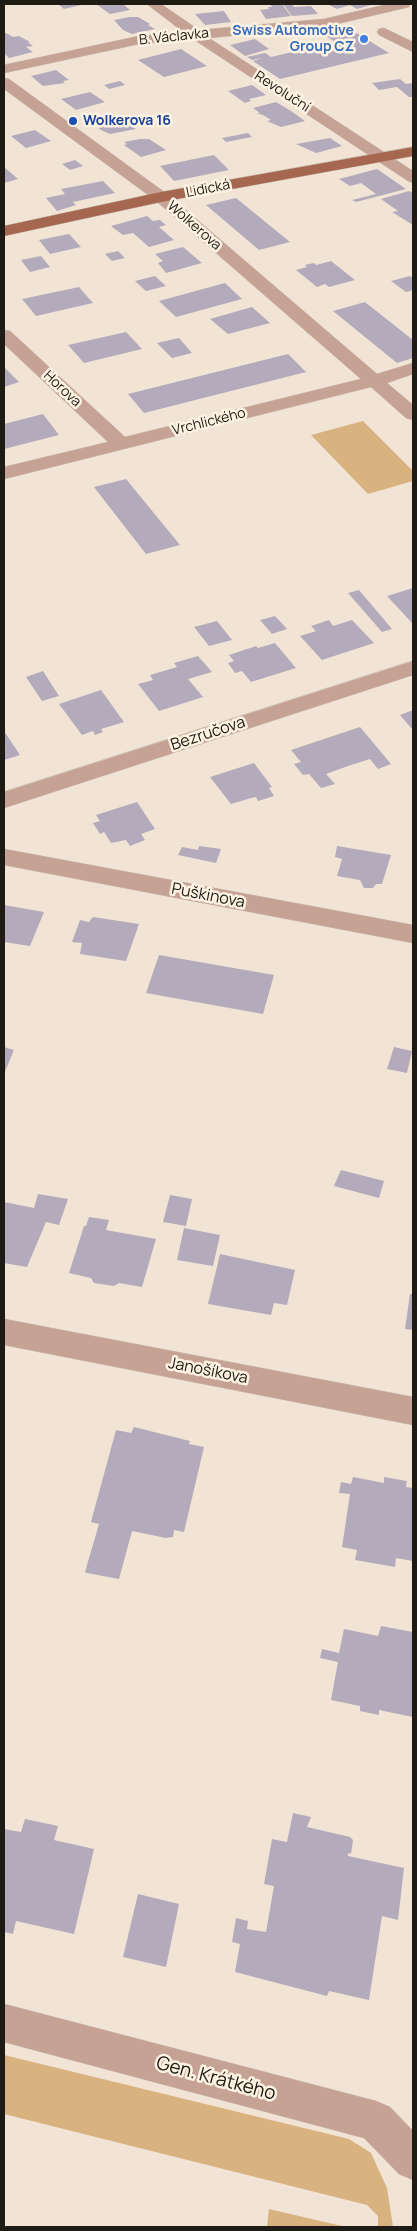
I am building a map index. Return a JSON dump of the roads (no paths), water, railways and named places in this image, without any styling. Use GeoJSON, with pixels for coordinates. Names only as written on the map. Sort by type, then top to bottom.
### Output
{"type":"FeatureCollection","features":[{"type":"Feature","properties":{"kind":"main road","name":"Lidická"},"geometry":{"type":"LineString","coordinates":[[4,231],[161,198],[413,151]]}},
{"type":"Feature","properties":{"kind":"street","name":"Revoluční"},"geometry":{"type":"LineString","coordinates":[[153,4],[196,35],[413,178]]}},
{"type":"Feature","properties":{"kind":"street","name":"B. Václavka"},"geometry":{"type":"LineString","coordinates":[[4,69],[139,40],[324,23],[404,4]]}},
{"type":"Feature","properties":{"kind":"street"},"geometry":{"type":"LineString","coordinates":[[404,4],[413,8]]}},
{"type":"Feature","properties":{"kind":"street"},"geometry":{"type":"LineString","coordinates":[[384,32],[413,48]]}},
{"type":"Feature","properties":{"kind":"street","name":"Wolkerova"},"geometry":{"type":"LineString","coordinates":[[4,82],[161,198],[413,414]]}},
{"type":"Feature","properties":{"kind":"street","name":"Horova"},"geometry":{"type":"LineString","coordinates":[[4,335],[120,443]]}},
{"type":"Feature","properties":{"kind":"street","name":"Vrchlického"},"geometry":{"type":"LineString","coordinates":[[4,473],[374,381],[413,368]]}},
{"type":"Feature","properties":{"kind":"street","name":"Bezručova"},"geometry":{"type":"LineString","coordinates":[[4,800],[413,668]]}},
{"type":"Feature","properties":{"kind":"street","name":"Puškinova"},"geometry":{"type":"LineString","coordinates":[[4,858],[413,934]]}},
{"type":"Feature","properties":{"kind":"street","name":"Janošíkova"},"geometry":{"type":"LineString","coordinates":[[4,1332],[413,1411]]}},
{"type":"Feature","properties":{"kind":"street","name":"Gen. Krátkého"},"geometry":{"type":"LineString","coordinates":[[4,2023],[376,2121],[413,2160]]}},
{"type":"Feature","properties":{"kind":"place","name":"Swiss Automotive Group CZ"},"geometry":{"type":"Point","coordinates":[364,39]}},
{"type":"Feature","properties":{"kind":"place","name":"Wolkerova 16"},"geometry":{"type":"Point","coordinates":[73,121]}}]}
